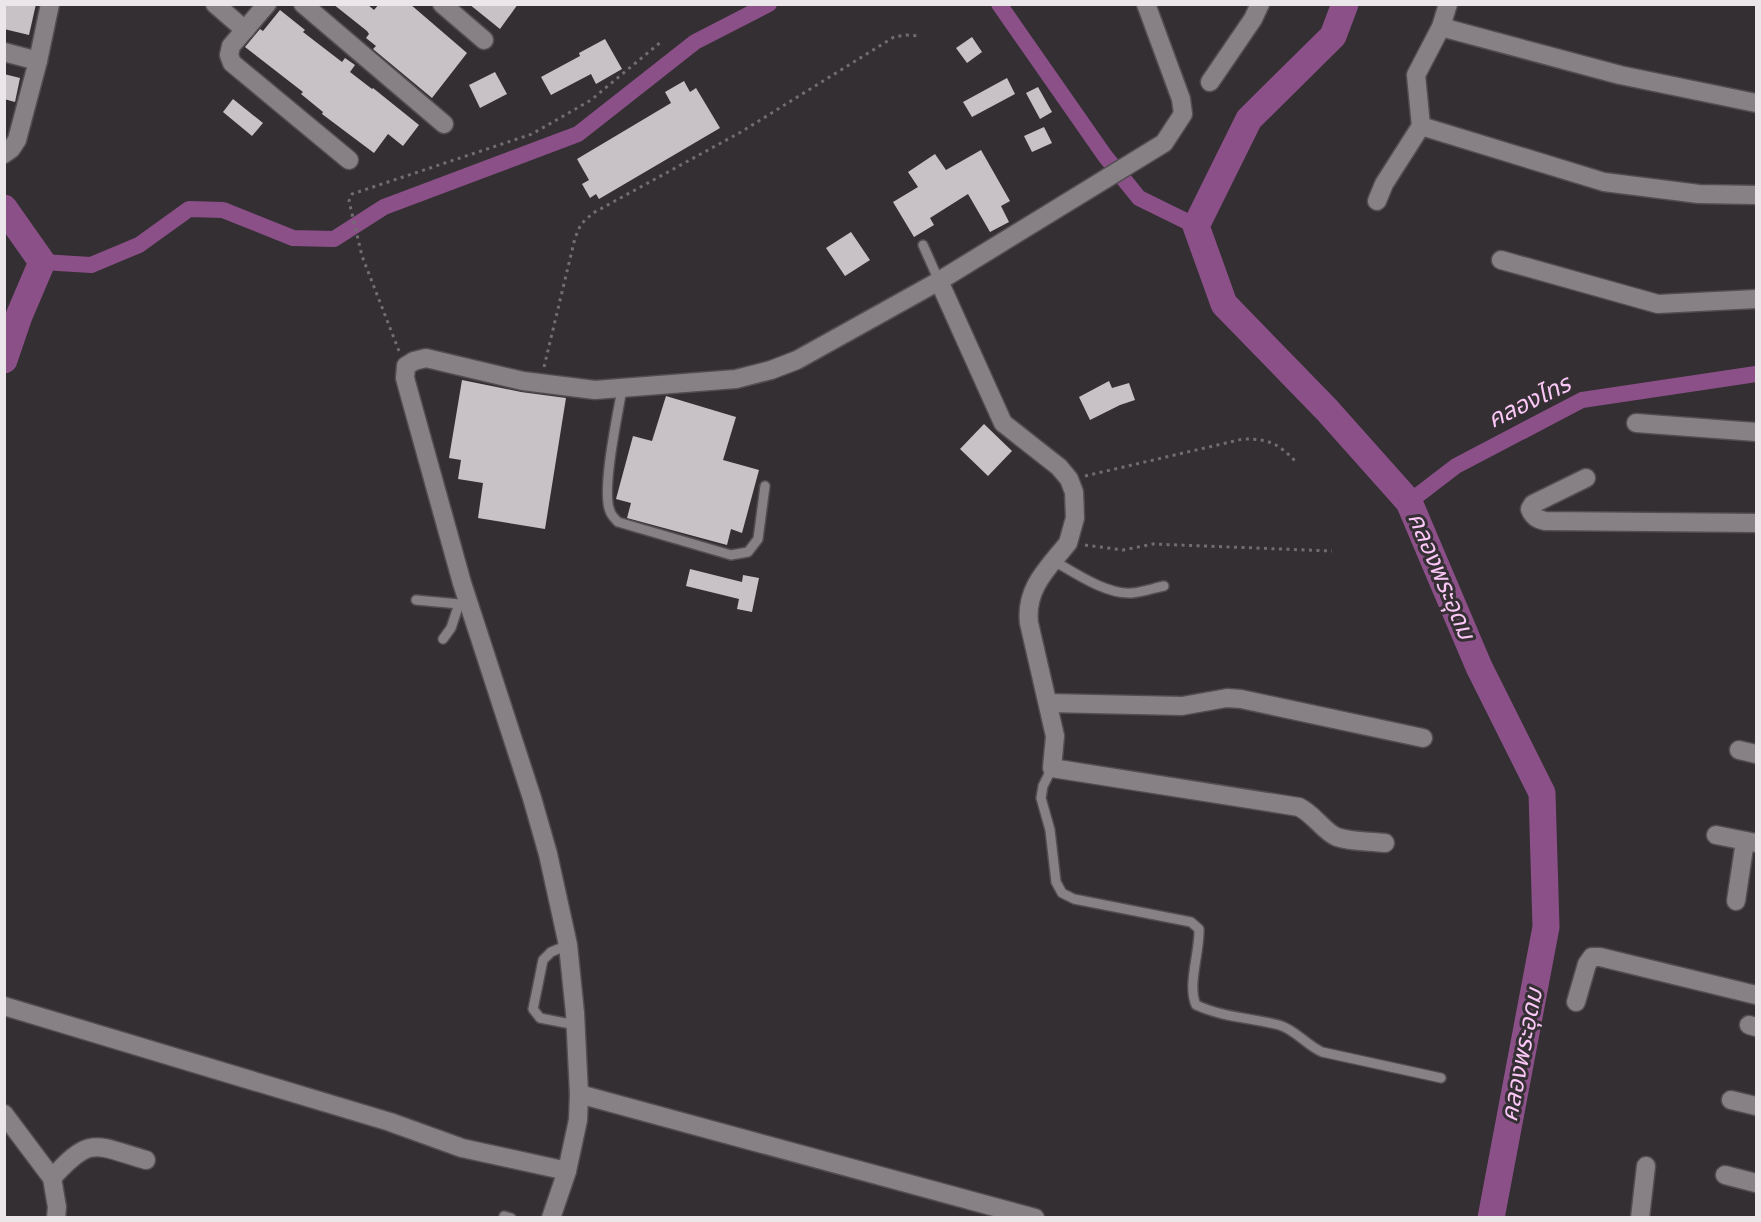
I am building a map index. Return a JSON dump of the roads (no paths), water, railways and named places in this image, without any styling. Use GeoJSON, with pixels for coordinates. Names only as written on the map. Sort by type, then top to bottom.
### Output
{"type":"FeatureCollection","features":[{"type":"Feature","properties":{"kind":"street"},"geometry":{"type":"LineString","coordinates":[[4,154],[17,140],[50,4]]}},
{"type":"Feature","properties":{"kind":"street"},"geometry":{"type":"LineString","coordinates":[[215,4],[245,30]]}},
{"type":"Feature","properties":{"kind":"street"},"geometry":{"type":"LineString","coordinates":[[267,4],[231,46],[229,55],[232,63],[349,160]]}},
{"type":"Feature","properties":{"kind":"street"},"geometry":{"type":"LineString","coordinates":[[303,4],[444,124]]}},
{"type":"Feature","properties":{"kind":"street"},"geometry":{"type":"LineString","coordinates":[[442,4],[484,40]]}},
{"type":"Feature","properties":{"kind":"street"},"geometry":{"type":"LineString","coordinates":[[551,1218],[567,1171],[578,1120],[576,1025],[568,945],[548,854],[532,798],[464,604],[405,378],[406,366],[426,358],[540,383],[595,390],[736,379],[771,370],[797,360],[939,281],[1164,142],[1183,114],[1181,99],[1146,4]]}},
{"type":"Feature","properties":{"kind":"street"},"geometry":{"type":"LineString","coordinates":[[1210,82],[1253,19],[1260,4]]}},
{"type":"Feature","properties":{"kind":"street"},"geometry":{"type":"LineString","coordinates":[[1377,201],[1384,184],[1421,126],[1416,75],[1441,27],[1448,4]]}},
{"type":"Feature","properties":{"kind":"street"},"geometry":{"type":"LineString","coordinates":[[1441,27],[1620,75],[1756,103]]}},
{"type":"Feature","properties":{"kind":"street"},"geometry":{"type":"LineString","coordinates":[[4,52],[38,60]]}},
{"type":"Feature","properties":{"kind":"street"},"geometry":{"type":"LineString","coordinates":[[1421,126],[1604,182],[1699,195],[1756,195]]}},
{"type":"Feature","properties":{"kind":"street"},"geometry":{"type":"LineString","coordinates":[[1501,260],[1658,304],[1756,299]]}},
{"type":"Feature","properties":{"kind":"street"},"geometry":{"type":"LineString","coordinates":[[939,281],[1003,423],[1059,467],[1069,479],[1074,492],[1075,518],[1068,543],[1033,588],[1028,609],[1029,623],[1056,736],[1052,768],[1299,807],[1315,816],[1327,830],[1337,837],[1385,843]]}},
{"type":"Feature","properties":{"kind":"street"},"geometry":{"type":"LineString","coordinates":[[1636,423],[1756,432]]}},
{"type":"Feature","properties":{"kind":"street"},"geometry":{"type":"LineString","coordinates":[[1586,478],[1533,504],[1530,509],[1532,515],[1545,521],[1756,523]]}},
{"type":"Feature","properties":{"kind":"street"},"geometry":{"type":"LineString","coordinates":[[1048,704],[1182,706],[1227,698],[1241,699],[1423,738]]}},
{"type":"Feature","properties":{"kind":"street"},"geometry":{"type":"LineString","coordinates":[[1716,835],[1751,842],[1736,901]]}},
{"type":"Feature","properties":{"kind":"street"},"geometry":{"type":"LineString","coordinates":[[1576,1002],[1587,963],[1592,957],[1600,957],[1756,995]]}},
{"type":"Feature","properties":{"kind":"street"},"geometry":{"type":"LineString","coordinates":[[4,1006],[390,1122],[462,1148],[567,1171]]}},
{"type":"Feature","properties":{"kind":"street"},"geometry":{"type":"LineString","coordinates":[[579,1095],[1035,1218]]}},
{"type":"Feature","properties":{"kind":"street"},"geometry":{"type":"LineString","coordinates":[[1731,1100],[1756,1106]]}},
{"type":"Feature","properties":{"kind":"street"},"geometry":{"type":"LineString","coordinates":[[4,1114],[52,1178],[57,1207],[56,1218]]}},
{"type":"Feature","properties":{"kind":"street"},"geometry":{"type":"LineString","coordinates":[[52,1178],[70,1158],[83,1149],[95,1145],[146,1160]]}},
{"type":"Feature","properties":{"kind":"street"},"geometry":{"type":"LineString","coordinates":[[1640,1218],[1646,1166]]}},
{"type":"Feature","properties":{"kind":"street"},"geometry":{"type":"LineString","coordinates":[[1725,1175],[1756,1183]]}},
{"type":"Feature","properties":{"kind":"lane"},"geometry":{"type":"LineString","coordinates":[[923,245],[939,281]]}},
{"type":"Feature","properties":{"kind":"lane"},"geometry":{"type":"LineString","coordinates":[[622,389],[608,487],[609,509],[618,522],[731,555],[748,552],[758,539],[765,486]]}},
{"type":"Feature","properties":{"kind":"lane"},"geometry":{"type":"LineString","coordinates":[[1054,561],[1086,580],[1116,591],[1131,593],[1164,586]]}},
{"type":"Feature","properties":{"kind":"lane"},"geometry":{"type":"LineString","coordinates":[[416,600],[464,604],[443,639]]}},
{"type":"Feature","properties":{"kind":"lane"},"geometry":{"type":"LineString","coordinates":[[1052,768],[1043,786],[1041,798],[1050,830],[1056,882],[1062,893],[1074,898],[1191,922],[1199,928],[1200,943],[1192,995],[1196,1005],[1210,1011],[1281,1026],[1296,1033],[1311,1048],[1322,1052],[1441,1078]]}},
{"type":"Feature","properties":{"kind":"lane"},"geometry":{"type":"LineString","coordinates":[[568,945],[551,952],[543,960],[533,1009],[540,1018],[576,1025]]}},
{"type":"Feature","properties":{"kind":"waterway"},"geometry":{"type":"LineString","coordinates":[[42,262],[91,265],[139,245],[189,209],[223,210],[293,238],[334,239],[384,207],[578,134],[695,42],[769,4]]}},
{"type":"Feature","properties":{"kind":"waterway"},"geometry":{"type":"LineString","coordinates":[[999,4],[1105,156],[1139,198],[1196,226]]}},
{"type":"Feature","properties":{"kind":"waterway","name":"คลองพระอุดม"},"geometry":{"type":"LineString","coordinates":[[1345,4],[1333,36],[1249,119],[1196,226],[1224,304],[1327,410],[1409,502],[1479,667],[1542,793],[1546,927],[1491,1218]]}},
{"type":"Feature","properties":{"kind":"waterway"},"geometry":{"type":"LineString","coordinates":[[4,208],[42,262],[19,316],[4,360]]}},
{"type":"Feature","properties":{"kind":"waterway","name":"คลองไทร"},"geometry":{"type":"LineString","coordinates":[[1409,502],[1456,466],[1582,400],[1756,374]]}}]}
